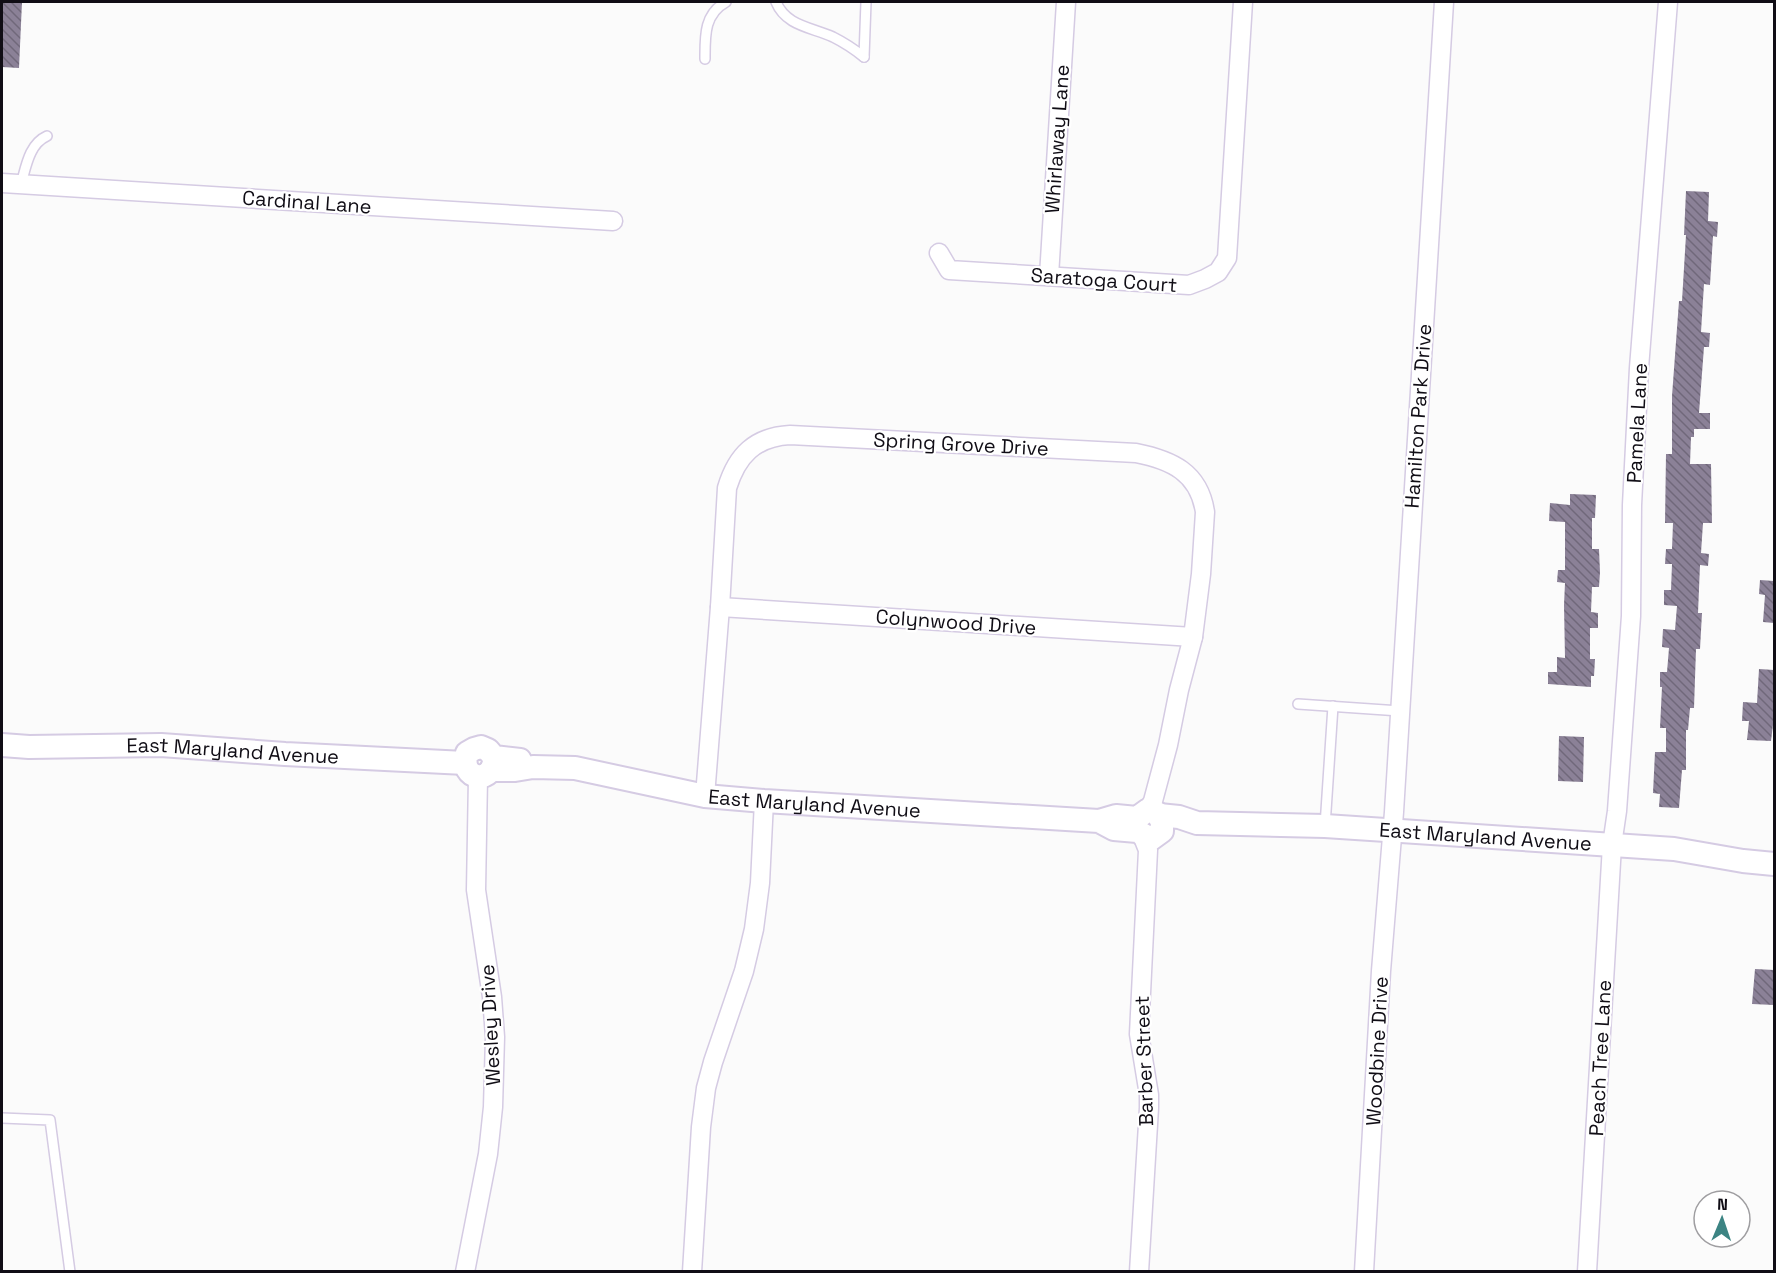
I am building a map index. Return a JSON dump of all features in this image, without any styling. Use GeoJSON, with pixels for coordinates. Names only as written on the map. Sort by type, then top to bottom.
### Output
{"type":"FeatureCollection","features":[{"type":"Feature","properties":{"kind":"street","name":"Whirlaway Lane"},"geometry":{"type":"LineString","coordinates":[[1049,276],[1066,2]]}},
{"type":"Feature","properties":{"kind":"street","name":"Saratoga Court"},"geometry":{"type":"LineString","coordinates":[[939,253],[949,270],[1189,285],[1218,272],[1227,258],[1243,2]]}},
{"type":"Feature","properties":{"kind":"street","name":"Hamilton Park Drive"},"geometry":{"type":"LineString","coordinates":[[1392,831],[1444,2]]}},
{"type":"Feature","properties":{"kind":"street","name":"Pamela Lane"},"geometry":{"type":"LineString","coordinates":[[1612,845],[1617,811],[1631,616],[1632,505],[1639,368],[1668,2]]}},
{"type":"Feature","properties":{"kind":"street","name":"Cardinal Lane"},"geometry":{"type":"LineString","coordinates":[[2,183],[614,221]]}},
{"type":"Feature","properties":{"kind":"street","name":"Spring Grove Drive"},"geometry":{"type":"LineString","coordinates":[[705,796],[727,488],[732,472],[753,446],[768,439],[790,435],[1136,453],[1157,457],[1176,466],[1189,476],[1198,488],[1204,502],[1205,512],[1201,574],[1192,637],[1150,824]]}},
{"type":"Feature","properties":{"kind":"street","name":"Colynwood Drive"},"geometry":{"type":"LineString","coordinates":[[720,607],[1192,637]]}},
{"type":"Feature","properties":{"kind":"street","name":"East Maryland Avenue"},"geometry":{"type":"LineString","coordinates":[[2,745],[29,747],[161,745],[515,770],[533,767],[574,768],[705,796],[764,801],[1099,821],[1114,828],[1150,824],[1187,829],[1197,823],[1325,826],[1674,849],[1774,864]]}},
{"type":"Feature","properties":{"kind":"street","name":"Wesley Drive"},"geometry":{"type":"LineString","coordinates":[[465,1272],[488,1154],[493,1107],[495,1037],[492,997],[476,890],[482,766]]}},
{"type":"Feature","properties":{"kind":"street"},"geometry":{"type":"LineString","coordinates":[[692,1272],[701,1127],[706,1088],[744,971],[754,929],[761,872],[764,801]]}},
{"type":"Feature","properties":{"kind":"street","name":"Barber Street"},"geometry":{"type":"LineString","coordinates":[[1139,1272],[1149,1108],[1139,1034],[1150,824]]}},
{"type":"Feature","properties":{"kind":"street","name":"Woodbine Drive"},"geometry":{"type":"LineString","coordinates":[[1364,1272],[1381,971],[1392,831]]}},
{"type":"Feature","properties":{"kind":"street","name":"Peach Tree Lane"},"geometry":{"type":"LineString","coordinates":[[1587,1272],[1612,845]]}},
{"type":"Feature","properties":{"kind":"lane"},"geometry":{"type":"LineString","coordinates":[[705,59],[705,32],[708,22],[712,14],[726,2]]}},
{"type":"Feature","properties":{"kind":"lane"},"geometry":{"type":"LineString","coordinates":[[776,2],[780,12],[792,22],[849,45],[864,57],[866,2]]}},
{"type":"Feature","properties":{"kind":"lane"},"geometry":{"type":"LineString","coordinates":[[21,184],[31,152],[39,139],[47,136]]}},
{"type":"Feature","properties":{"kind":"lane"},"geometry":{"type":"LineString","coordinates":[[1298,705],[1400,711]]}},
{"type":"Feature","properties":{"kind":"lane"},"geometry":{"type":"LineString","coordinates":[[1325,826],[1333,706]]}},
{"type":"Feature","properties":{"kind":"lane"},"geometry":{"type":"LineString","coordinates":[[2,1118],[51,1120],[70,1272]]}},
{"type":"Feature","properties":{"kind":"building"},"geometry":{"type":"Polygon","coordinates":[[[2,2],[22,2],[19,68],[2,67],[2,2]]]}},
{"type":"Feature","properties":{"kind":"building"},"geometry":{"type":"Polygon","coordinates":[[[1686,191],[1709,192],[1708,221],[1718,222],[1717,237],[1713,236],[1710,285],[1704,284],[1701,332],[1710,333],[1709,347],[1704,347],[1699,413],[1710,413],[1710,429],[1694,429],[1694,437],[1691,437],[1690,464],[1711,464],[1712,523],[1703,523],[1701,553],[1709,554],[1708,566],[1700,565],[1698,613],[1702,613],[1700,649],[1696,649],[1694,708],[1690,708],[1688,730],[1686,730],[1686,770],[1682,770],[1679,808],[1659,807],[1660,794],[1653,793],[1655,752],[1666,752],[1666,728],[1660,728],[1662,687],[1660,687],[1660,672],[1667,672],[1669,648],[1662,647],[1663,629],[1675,630],[1677,606],[1664,605],[1664,590],[1671,590],[1672,564],[1665,564],[1666,549],[1672,549],[1673,523],[1665,523],[1666,454],[1672,454],[1672,396],[1679,301],[1682,301],[1686,191]]]}},
{"type":"Feature","properties":{"kind":"building"},"geometry":{"type":"Polygon","coordinates":[[[1570,494],[1596,495],[1595,518],[1592,518],[1592,549],[1599,549],[1600,572],[1599,587],[1592,587],[1591,612],[1598,613],[1598,628],[1590,628],[1590,659],[1595,659],[1591,687],[1548,684],[1548,672],[1557,672],[1557,657],[1565,658],[1565,583],[1557,582],[1558,570],[1565,570],[1565,522],[1549,521],[1550,503],[1570,505],[1570,494]]]}},
{"type":"Feature","properties":{"kind":"building"},"geometry":{"type":"Polygon","coordinates":[[[1760,580],[1774,581],[1774,623],[1763,622],[1765,595],[1759,594],[1760,580]]]}},
{"type":"Feature","properties":{"kind":"building"},"geometry":{"type":"Polygon","coordinates":[[[1759,669],[1774,670],[1774,725],[1771,741],[1747,740],[1749,721],[1742,721],[1743,702],[1757,703],[1759,669]]]}},
{"type":"Feature","properties":{"kind":"building"},"geometry":{"type":"Polygon","coordinates":[[[1559,736],[1584,737],[1583,782],[1558,781],[1559,736]]]}},
{"type":"Feature","properties":{"kind":"building"},"geometry":{"type":"Polygon","coordinates":[[[1755,969],[1774,970],[1774,1005],[1752,1004],[1755,969]]]}}]}
